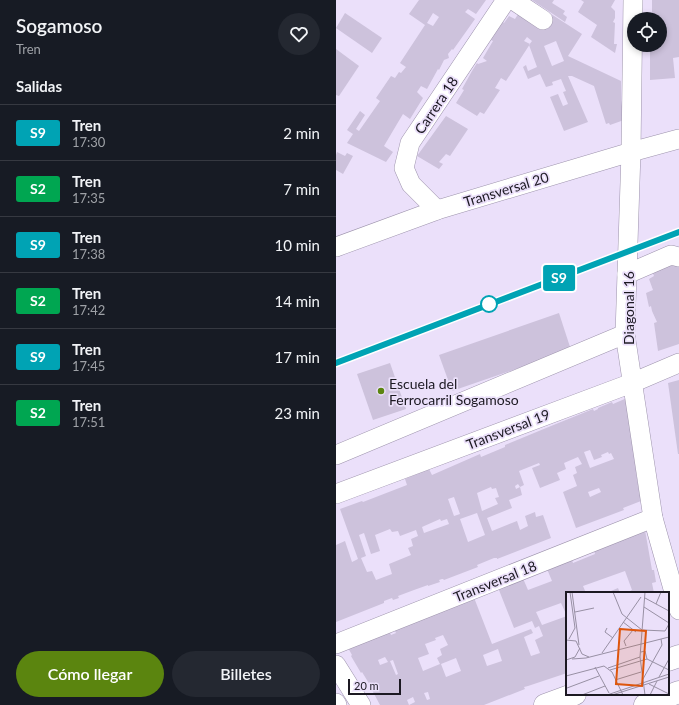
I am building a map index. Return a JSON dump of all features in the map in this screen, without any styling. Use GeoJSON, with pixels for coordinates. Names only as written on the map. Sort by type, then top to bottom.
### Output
{"type":"FeatureCollection","features":[{"type":"Feature","properties":{"kind":"main road"},"geometry":{"type":"LineString","coordinates":[[669,660],[679,656]]}},
{"type":"Feature","properties":{"kind":"main road"},"geometry":{"type":"LineString","coordinates":[[645,705],[679,692]]}},
{"type":"Feature","properties":{"kind":"main road"},"geometry":{"type":"LineString","coordinates":[[544,705],[572,695]]}},
{"type":"Feature","properties":{"kind":"street","name":"Carrera 18"},"geometry":{"type":"LineString","coordinates":[[437,210],[411,184],[404,168],[410,144],[506,0]]}},
{"type":"Feature","properties":{"kind":"street"},"geometry":{"type":"LineString","coordinates":[[513,0],[543,20]]}},
{"type":"Feature","properties":{"kind":"street","name":"Diagonal 16"},"geometry":{"type":"LineString","coordinates":[[633,0],[631,152],[625,334],[653,518],[679,610]]}},
{"type":"Feature","properties":{"kind":"street","name":"Transversal 20"},"geometry":{"type":"LineString","coordinates":[[336,247],[437,210],[679,139]]}},
{"type":"Feature","properties":{"kind":"street"},"geometry":{"type":"LineString","coordinates":[[627,274],[671,255],[679,257]]}},
{"type":"Feature","properties":{"kind":"street"},"geometry":{"type":"LineString","coordinates":[[336,455],[625,334]]}},
{"type":"Feature","properties":{"kind":"street","name":"Transversal 19"},"geometry":{"type":"LineString","coordinates":[[336,494],[632,383],[679,363]]}},
{"type":"Feature","properties":{"kind":"street","name":"Transversal 18"},"geometry":{"type":"LineString","coordinates":[[336,644],[653,518]]}},
{"type":"Feature","properties":{"kind":"street"},"geometry":{"type":"LineString","coordinates":[[336,665],[361,705]]}},
{"type":"Feature","properties":{"kind":"building"},"geometry":{"type":"Polygon","coordinates":[[[419,0],[486,0],[476,14],[468,9],[465,12],[475,19],[453,50],[452,49],[448,54],[449,58],[444,60],[427,89],[421,86],[417,92],[423,98],[410,119],[403,114],[384,146],[393,152],[386,162],[347,143],[353,134],[347,130],[360,111],[365,115],[356,129],[359,131],[380,101],[376,98],[391,76],[395,78],[399,72],[401,73],[406,67],[400,63],[425,25],[409,14],[419,0]],[[433,13],[427,23],[433,26],[439,17],[433,13]]]}},
{"type":"Feature","properties":{"kind":"building"},"geometry":{"type":"Polygon","coordinates":[[[532,0],[554,0],[552,3],[565,11],[563,14],[567,17],[565,22],[532,0]]]}},
{"type":"Feature","properties":{"kind":"building"},"geometry":{"type":"Polygon","coordinates":[[[581,0],[615,0],[611,7],[615,11],[615,18],[613,22],[615,23],[614,44],[617,44],[615,53],[591,37],[597,25],[578,12],[584,2],[581,0]]]}},
{"type":"Feature","properties":{"kind":"building"},"geometry":{"type":"Polygon","coordinates":[[[652,0],[679,0],[679,57],[673,58],[675,78],[650,80],[650,52],[667,52],[667,12],[652,12],[652,0]]]}},
{"type":"Feature","properties":{"kind":"building"},"geometry":{"type":"Polygon","coordinates":[[[520,11],[543,26],[551,14],[582,34],[568,56],[621,81],[621,100],[624,120],[610,125],[609,123],[606,124],[594,86],[572,76],[568,76],[588,122],[564,131],[550,97],[558,94],[563,106],[568,104],[563,92],[566,91],[561,79],[552,82],[553,85],[546,87],[540,74],[528,79],[523,67],[526,65],[528,71],[537,67],[529,45],[506,81],[501,78],[495,88],[500,90],[484,114],[480,112],[477,116],[456,103],[477,63],[487,61],[483,58],[493,41],[491,40],[503,22],[504,23],[509,16],[515,19],[520,11]],[[527,37],[524,41],[530,44],[532,41],[527,37]],[[556,41],[544,46],[552,66],[564,61],[556,41]]]}},
{"type":"Feature","properties":{"kind":"building"},"geometry":{"type":"Polygon","coordinates":[[[345,13],[382,38],[372,53],[336,28],[345,13]]]}},
{"type":"Feature","properties":{"kind":"building"},"geometry":{"type":"Polygon","coordinates":[[[336,49],[359,66],[339,96],[336,95],[336,49]]]}},
{"type":"Feature","properties":{"kind":"building"},"geometry":{"type":"Polygon","coordinates":[[[446,116],[468,129],[450,156],[446,154],[439,162],[443,164],[439,169],[417,156],[446,116]]]}},
{"type":"Feature","properties":{"kind":"building"},"geometry":{"type":"Polygon","coordinates":[[[337,152],[345,156],[347,153],[353,156],[343,174],[336,170],[337,152]]]}},
{"type":"Feature","properties":{"kind":"building"},"geometry":{"type":"Polygon","coordinates":[[[679,260],[679,344],[658,351],[654,323],[657,322],[651,306],[649,307],[646,293],[653,290],[649,279],[654,276],[651,268],[679,260]]]}},
{"type":"Feature","properties":{"kind":"building"},"geometry":{"type":"Polygon","coordinates":[[[559,313],[571,350],[452,391],[439,355],[559,313]]]}},
{"type":"Feature","properties":{"kind":"building","name":"Escuela del Ferrocarril Sogamoso"},"geometry":{"type":"Polygon","coordinates":[[[390,363],[406,409],[373,420],[357,374],[390,363]]]}},
{"type":"Feature","properties":{"kind":"building"},"geometry":{"type":"Polygon","coordinates":[[[679,380],[679,454],[678,454],[668,383],[679,380]]]}},
{"type":"Feature","properties":{"kind":"building"},"geometry":{"type":"Polygon","coordinates":[[[627,398],[641,501],[623,508],[624,510],[576,528],[563,492],[577,486],[573,475],[577,473],[575,467],[582,464],[578,457],[564,463],[566,469],[557,473],[560,480],[540,488],[532,468],[540,465],[539,463],[519,471],[524,485],[520,487],[522,495],[509,500],[512,508],[487,518],[492,531],[517,521],[520,530],[528,526],[525,516],[535,512],[536,517],[543,515],[551,538],[497,559],[494,558],[477,565],[478,567],[398,596],[399,598],[393,600],[392,598],[384,601],[384,603],[336,622],[336,545],[345,541],[352,562],[358,559],[340,509],[407,485],[405,479],[429,469],[432,475],[480,454],[481,457],[505,447],[505,445],[593,409],[594,411],[612,402],[613,404],[627,398]],[[590,450],[584,452],[590,468],[614,459],[611,453],[609,454],[608,452],[601,455],[602,457],[594,460],[590,450]],[[518,484],[515,486],[516,489],[520,487],[518,484]],[[491,487],[477,493],[482,511],[498,504],[495,498],[499,497],[496,488],[492,489],[491,487]],[[599,488],[588,492],[590,497],[601,492],[599,488]],[[454,497],[448,499],[454,516],[460,514],[454,497]],[[477,513],[460,519],[468,542],[485,535],[477,513]],[[440,519],[422,527],[424,533],[449,524],[447,519],[441,521],[440,519]],[[390,529],[375,535],[380,551],[371,554],[364,533],[359,535],[366,556],[361,558],[367,572],[372,571],[376,580],[392,574],[389,564],[411,555],[408,548],[413,546],[411,539],[418,536],[416,530],[400,536],[398,531],[392,532],[390,529]]]}},
{"type":"Feature","properties":{"kind":"building"},"geometry":{"type":"Polygon","coordinates":[[[645,530],[652,570],[654,570],[656,582],[652,583],[654,592],[628,592],[632,590],[625,571],[583,586],[586,592],[566,592],[566,614],[561,603],[536,612],[542,625],[566,616],[566,673],[524,687],[525,689],[484,705],[409,705],[380,705],[373,690],[351,656],[352,655],[347,646],[389,630],[391,635],[396,633],[392,626],[473,595],[492,644],[531,629],[533,633],[524,637],[531,656],[540,653],[535,640],[543,636],[539,626],[535,628],[532,621],[514,628],[497,585],[522,576],[528,590],[552,581],[547,569],[571,557],[573,563],[595,554],[593,548],[645,530]],[[443,635],[435,638],[436,640],[425,644],[429,654],[418,658],[423,671],[440,664],[437,658],[442,655],[440,649],[448,645],[443,635]],[[498,649],[483,655],[487,666],[502,661],[498,649]],[[385,657],[378,660],[380,665],[388,662],[385,657]],[[456,658],[441,664],[446,677],[461,671],[456,658]],[[393,660],[390,661],[396,675],[398,674],[393,660]],[[428,692],[424,693],[427,700],[430,699],[428,692]],[[413,697],[407,700],[409,705],[415,702],[413,697]]]}},
{"type":"Feature","properties":{"kind":"building"},"geometry":{"type":"Polygon","coordinates":[[[618,588],[620,592],[611,592],[618,588]]]}},
{"type":"Feature","properties":{"kind":"railway"},"geometry":{"type":"LineString","coordinates":[[336,363],[679,232]]}},
{"type":"Feature","properties":{"kind":"train","name":"S9"},"geometry":{"type":"LineString","coordinates":[[336,363],[679,232]]}},
{"type":"Feature","properties":{"kind":"place","name":"Escuela del Ferrocarril Sogamoso"},"geometry":{"type":"Point","coordinates":[381,391]}}]}
